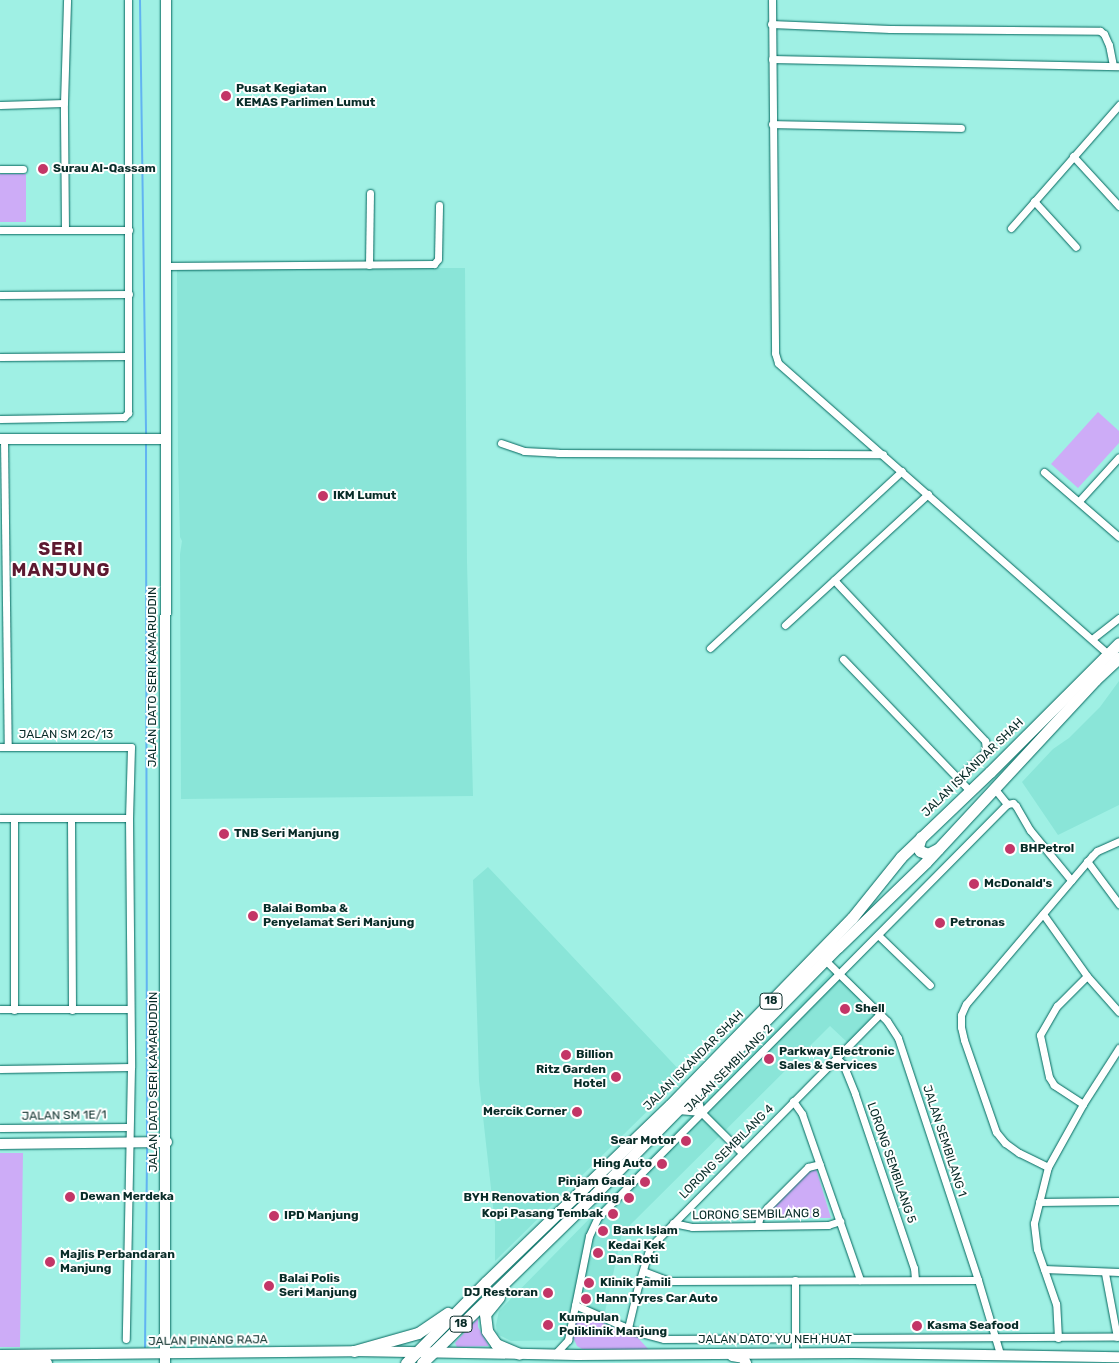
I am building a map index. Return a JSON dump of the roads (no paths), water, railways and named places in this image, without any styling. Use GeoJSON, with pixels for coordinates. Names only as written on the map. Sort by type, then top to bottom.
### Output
{"type":"FeatureCollection","features":[{"type":"Feature","properties":{"kind":"main road","name":"JALAN ISKANDAR SHAH"},"geometry":{"type":"LineString","coordinates":[[419,1358],[486,1282],[670,1105],[806,966],[852,918],[894,865],[921,837],[1119,643]]}},
{"type":"Feature","properties":{"kind":"main road","name":"JALAN ISKANDAR SHAH"},"geometry":{"type":"LineString","coordinates":[[406,1363],[432,1353],[551,1237],[825,960],[909,880],[1119,658]]}},
{"type":"Feature","properties":{"kind":"main road"},"geometry":{"type":"LineString","coordinates":[[921,837],[918,847],[920,851],[928,854],[939,849]]}},
{"type":"Feature","properties":{"kind":"main road"},"geometry":{"type":"LineString","coordinates":[[894,865],[902,861],[909,861],[912,864],[909,880]]}},
{"type":"Feature","properties":{"kind":"main road"},"geometry":{"type":"LineString","coordinates":[[519,1354],[496,1344],[490,1338],[486,1331],[485,1314],[551,1237]]}},
{"type":"Feature","properties":{"kind":"main road"},"geometry":{"type":"LineString","coordinates":[[354,1351],[418,1333],[486,1282]]}},
{"type":"Feature","properties":{"kind":"street"},"geometry":{"type":"LineString","coordinates":[[65,230],[64,103],[67,0]]}},
{"type":"Feature","properties":{"kind":"street"},"geometry":{"type":"LineString","coordinates":[[0,420],[127,416],[129,294],[128,0]]}},
{"type":"Feature","properties":{"kind":"street","name":"JALAN DATO SERI KAMARUDDIN"},"geometry":{"type":"LineString","coordinates":[[165,1359],[167,1142],[166,0]]}},
{"type":"Feature","properties":{"kind":"street"},"geometry":{"type":"LineString","coordinates":[[772,0],[772,124],[776,359],[778,363],[1107,653]]}},
{"type":"Feature","properties":{"kind":"street"},"geometry":{"type":"LineString","coordinates":[[771,24],[890,29],[1100,31],[1104,34],[1116,66],[772,59]]}},
{"type":"Feature","properties":{"kind":"street"},"geometry":{"type":"LineString","coordinates":[[0,105],[64,103]]}},
{"type":"Feature","properties":{"kind":"street"},"geometry":{"type":"LineString","coordinates":[[1011,228],[1073,156],[1118,109]]}},
{"type":"Feature","properties":{"kind":"street"},"geometry":{"type":"LineString","coordinates":[[772,124],[961,128]]}},
{"type":"Feature","properties":{"kind":"street"},"geometry":{"type":"LineString","coordinates":[[1073,156],[1119,206]]}},
{"type":"Feature","properties":{"kind":"street"},"geometry":{"type":"LineString","coordinates":[[0,169],[23,168]]}},
{"type":"Feature","properties":{"kind":"street"},"geometry":{"type":"LineString","coordinates":[[368,265],[370,193]]}},
{"type":"Feature","properties":{"kind":"street"},"geometry":{"type":"LineString","coordinates":[[1034,201],[1076,247]]}},
{"type":"Feature","properties":{"kind":"street"},"geometry":{"type":"LineString","coordinates":[[165,266],[437,263],[439,205]]}},
{"type":"Feature","properties":{"kind":"street"},"geometry":{"type":"LineString","coordinates":[[0,230],[129,230]]}},
{"type":"Feature","properties":{"kind":"street"},"geometry":{"type":"LineString","coordinates":[[0,295],[129,294]]}},
{"type":"Feature","properties":{"kind":"street"},"geometry":{"type":"LineString","coordinates":[[0,357],[128,356]]}},
{"type":"Feature","properties":{"kind":"street"},"geometry":{"type":"LineString","coordinates":[[4,747],[2,439],[165,439]]}},
{"type":"Feature","properties":{"kind":"street"},"geometry":{"type":"LineString","coordinates":[[501,443],[524,451],[558,453],[883,454]]}},
{"type":"Feature","properties":{"kind":"street"},"geometry":{"type":"LineString","coordinates":[[1079,501],[1119,457]]}},
{"type":"Feature","properties":{"kind":"street"},"geometry":{"type":"LineString","coordinates":[[710,648],[902,471]]}},
{"type":"Feature","properties":{"kind":"street"},"geometry":{"type":"LineString","coordinates":[[1044,472],[1117,532]]}},
{"type":"Feature","properties":{"kind":"street"},"geometry":{"type":"LineString","coordinates":[[785,625],[928,494]]}},
{"type":"Feature","properties":{"kind":"street"},"geometry":{"type":"LineString","coordinates":[[834,580],[985,741],[986,751],[958,778]]}},
{"type":"Feature","properties":{"kind":"street"},"geometry":{"type":"LineString","coordinates":[[1092,639],[1119,618]]}},
{"type":"Feature","properties":{"kind":"street"},"geometry":{"type":"LineString","coordinates":[[843,659],[970,791]]}},
{"type":"Feature","properties":{"kind":"street","name":"JALAN SM 2C/13"},"geometry":{"type":"LineString","coordinates":[[4,747],[131,747],[129,818]]}},
{"type":"Feature","properties":{"kind":"street"},"geometry":{"type":"LineString","coordinates":[[994,788],[1008,804],[1013,803],[1016,806],[1030,830],[1071,880]]}},
{"type":"Feature","properties":{"kind":"street","name":"JALAN SEMBILANG 2"},"geometry":{"type":"LineString","coordinates":[[568,1340],[593,1223],[1008,804]]}},
{"type":"Feature","properties":{"kind":"street"},"geometry":{"type":"LineString","coordinates":[[0,818],[129,818],[131,1066],[128,1144],[126,1339]]}},
{"type":"Feature","properties":{"kind":"street"},"geometry":{"type":"LineString","coordinates":[[14,818],[14,1010]]}},
{"type":"Feature","properties":{"kind":"street"},"geometry":{"type":"LineString","coordinates":[[72,819],[72,1010]]}},
{"type":"Feature","properties":{"kind":"street"},"geometry":{"type":"LineString","coordinates":[[1048,1167],[1019,1153],[1005,1143],[996,1132],[961,1027],[961,1015],[966,1004],[1097,851],[1119,841]]}},
{"type":"Feature","properties":{"kind":"street"},"geometry":{"type":"LineString","coordinates":[[1088,861],[1119,904]]}},
{"type":"Feature","properties":{"kind":"street"},"geometry":{"type":"LineString","coordinates":[[1043,914],[1087,976],[1119,1012]]}},
{"type":"Feature","properties":{"kind":"street"},"geometry":{"type":"LineString","coordinates":[[878,935],[930,985]]}},
{"type":"Feature","properties":{"kind":"street","name":"JALAN SEMBILANG 1"},"geometry":{"type":"LineString","coordinates":[[825,960],[880,1014],[893,1028],[898,1038],[978,1280],[1000,1354]]}},
{"type":"Feature","properties":{"kind":"street"},"geometry":{"type":"LineString","coordinates":[[1083,1104],[1054,1085],[1049,1077],[1040,1035],[1057,1006],[1087,976]]}},
{"type":"Feature","properties":{"kind":"street"},"geometry":{"type":"LineString","coordinates":[[0,1010],[130,1009]]}},
{"type":"Feature","properties":{"kind":"street","name":"LORONG SEMBILANG 4"},"geometry":{"type":"LineString","coordinates":[[628,1328],[649,1250],[673,1223],[880,1014]]}},
{"type":"Feature","properties":{"kind":"street"},"geometry":{"type":"LineString","coordinates":[[1058,1338],[1056,1304],[1034,1237],[1034,1223],[1048,1167],[1083,1104],[1119,1048]]}},
{"type":"Feature","properties":{"kind":"street","name":"LORONG SEMBILANG 5"},"geometry":{"type":"LineString","coordinates":[[836,1058],[843,1064],[855,1094],[914,1268],[915,1280]]}},
{"type":"Feature","properties":{"kind":"street"},"geometry":{"type":"LineString","coordinates":[[0,1069],[131,1066]]}},
{"type":"Feature","properties":{"kind":"street"},"geometry":{"type":"LineString","coordinates":[[696,1092],[701,1112],[742,1153]]}},
{"type":"Feature","properties":{"kind":"street"},"geometry":{"type":"LineString","coordinates":[[793,1101],[802,1114],[860,1280]]}},
{"type":"Feature","properties":{"kind":"street"},"geometry":{"type":"LineString","coordinates":[[678,1110],[701,1112]]}},
{"type":"Feature","properties":{"kind":"street","name":"JALAN SM 1E/1"},"geometry":{"type":"LineString","coordinates":[[0,1128],[129,1127]]}},
{"type":"Feature","properties":{"kind":"street"},"geometry":{"type":"LineString","coordinates":[[0,1144],[128,1144],[167,1142]]}},
{"type":"Feature","properties":{"kind":"street"},"geometry":{"type":"LineString","coordinates":[[758,1226],[759,1219],[767,1208],[808,1166],[820,1164]]}},
{"type":"Feature","properties":{"kind":"street"},"geometry":{"type":"LineString","coordinates":[[1039,1202],[1119,1201]]}},
{"type":"Feature","properties":{"kind":"street","name":"LORONG SEMBILANG 8"},"geometry":{"type":"LineString","coordinates":[[673,1223],[692,1227],[828,1225],[840,1221]]}},
{"type":"Feature","properties":{"kind":"street"},"geometry":{"type":"LineString","coordinates":[[1044,1269],[1105,1273],[1119,1272]]}},
{"type":"Feature","properties":{"kind":"street"},"geometry":{"type":"LineString","coordinates":[[643,1271],[669,1281],[978,1280]]}},
{"type":"Feature","properties":{"kind":"street"},"geometry":{"type":"LineString","coordinates":[[575,1305],[653,1338],[664,1339],[1118,1337],[1105,1273]]}},
{"type":"Feature","properties":{"kind":"street"},"geometry":{"type":"LineString","coordinates":[[795,1280],[795,1352]]}},
{"type":"Feature","properties":{"kind":"street"},"geometry":{"type":"LineString","coordinates":[[554,1355],[568,1340],[578,1356]]}},
{"type":"Feature","properties":{"kind":"street","name":"JALAN PINANG RAJA"},"geometry":{"type":"LineString","coordinates":[[0,1355],[165,1359],[242,1358],[354,1351],[419,1358]]}},
{"type":"Feature","properties":{"kind":"street","name":"JALAN DATO' YU NEH HUAT"},"geometry":{"type":"LineString","coordinates":[[432,1353],[578,1356],[795,1352],[934,1353],[1000,1354],[1086,1360],[1119,1357]]}},
{"type":"Feature","properties":{"kind":"street"},"geometry":{"type":"LineString","coordinates":[[704,1353],[739,1357],[746,1363]]}},
{"type":"Feature","properties":{"kind":"street"},"geometry":{"type":"LineString","coordinates":[[910,1363],[915,1357],[934,1353]]}},
{"type":"Feature","properties":{"kind":"street"},"geometry":{"type":"LineString","coordinates":[[0,1363],[47,1363]]}},
{"type":"Feature","properties":{"kind":"waterway"},"geometry":{"type":"LineString","coordinates":[[140,0],[146,434]]}},
{"type":"Feature","properties":{"kind":"waterway"},"geometry":{"type":"LineString","coordinates":[[146,442],[147,1139]]}},
{"type":"Feature","properties":{"kind":"waterway"},"geometry":{"type":"LineString","coordinates":[[145,1347],[147,1147]]}},
{"type":"Feature","properties":{"kind":"place","name":"Pusat Kegiatan KEMAS Parlimen Lumut"},"geometry":{"type":"Point","coordinates":[226,96]}},
{"type":"Feature","properties":{"kind":"place","name":"Surau Al-Qassam"},"geometry":{"type":"Point","coordinates":[43,169]}},
{"type":"Feature","properties":{"kind":"place","name":"IKM Lumut"},"geometry":{"type":"Point","coordinates":[323,496]}},
{"type":"Feature","properties":{"kind":"place","name":"TNB Seri Manjung"},"geometry":{"type":"Point","coordinates":[224,834]}},
{"type":"Feature","properties":{"kind":"place","name":"BHPetrol"},"geometry":{"type":"Point","coordinates":[1010,849]}},
{"type":"Feature","properties":{"kind":"place","name":"McDonald's"},"geometry":{"type":"Point","coordinates":[974,884]}},
{"type":"Feature","properties":{"kind":"place","name":"Balai Bomba & Penyelamat Seri Manjung"},"geometry":{"type":"Point","coordinates":[253,916]}},
{"type":"Feature","properties":{"kind":"place","name":"Petronas"},"geometry":{"type":"Point","coordinates":[940,923]}},
{"type":"Feature","properties":{"kind":"place","name":"Shell"},"geometry":{"type":"Point","coordinates":[845,1009]}},
{"type":"Feature","properties":{"kind":"place","name":"Billion"},"geometry":{"type":"Point","coordinates":[566,1055]}},
{"type":"Feature","properties":{"kind":"place","name":"Parkway Electronic Sales & Services"},"geometry":{"type":"Point","coordinates":[769,1059]}},
{"type":"Feature","properties":{"kind":"place","name":"Ritz Garden Hotel"},"geometry":{"type":"Point","coordinates":[616,1077]}},
{"type":"Feature","properties":{"kind":"place","name":"Mercik Corner"},"geometry":{"type":"Point","coordinates":[577,1112]}},
{"type":"Feature","properties":{"kind":"place","name":"Sear Motor"},"geometry":{"type":"Point","coordinates":[686,1141]}},
{"type":"Feature","properties":{"kind":"place","name":"Hing Auto"},"geometry":{"type":"Point","coordinates":[662,1164]}},
{"type":"Feature","properties":{"kind":"place","name":"Pinjam Gadai"},"geometry":{"type":"Point","coordinates":[645,1182]}},
{"type":"Feature","properties":{"kind":"place","name":"Dewan Merdeka"},"geometry":{"type":"Point","coordinates":[70,1197]}},
{"type":"Feature","properties":{"kind":"place","name":"BYH Renovation & Trading"},"geometry":{"type":"Point","coordinates":[629,1198]}},
{"type":"Feature","properties":{"kind":"place","name":"Kopi Pasang Tembak"},"geometry":{"type":"Point","coordinates":[613,1214]}},
{"type":"Feature","properties":{"kind":"place","name":"IPD Manjung"},"geometry":{"type":"Point","coordinates":[274,1216]}},
{"type":"Feature","properties":{"kind":"place","name":"Bank Islam"},"geometry":{"type":"Point","coordinates":[603,1231]}},
{"type":"Feature","properties":{"kind":"place","name":"Kedai Kek Dan Roti"},"geometry":{"type":"Point","coordinates":[598,1253]}},
{"type":"Feature","properties":{"kind":"place","name":"Majlis Perbandaran Manjung"},"geometry":{"type":"Point","coordinates":[50,1262]}},
{"type":"Feature","properties":{"kind":"place","name":"Klinik Famili"},"geometry":{"type":"Point","coordinates":[589,1283]}},
{"type":"Feature","properties":{"kind":"place","name":"Balai Polis Seri Manjung"},"geometry":{"type":"Point","coordinates":[269,1286]}},
{"type":"Feature","properties":{"kind":"place","name":"DJ Restoran"},"geometry":{"type":"Point","coordinates":[548,1293]}},
{"type":"Feature","properties":{"kind":"place","name":"Hann Tyres Car Auto"},"geometry":{"type":"Point","coordinates":[586,1299]}},
{"type":"Feature","properties":{"kind":"place","name":"Kumpulan Poliklinik Manjung"},"geometry":{"type":"Point","coordinates":[548,1325]}},
{"type":"Feature","properties":{"kind":"place","name":"Kasma Seafood"},"geometry":{"type":"Point","coordinates":[917,1326]}},
{"type":"Feature","properties":{"kind":"district","name":"SERI MANJUNG"},"geometry":{"type":"Point","coordinates":[61,560]}}]}
